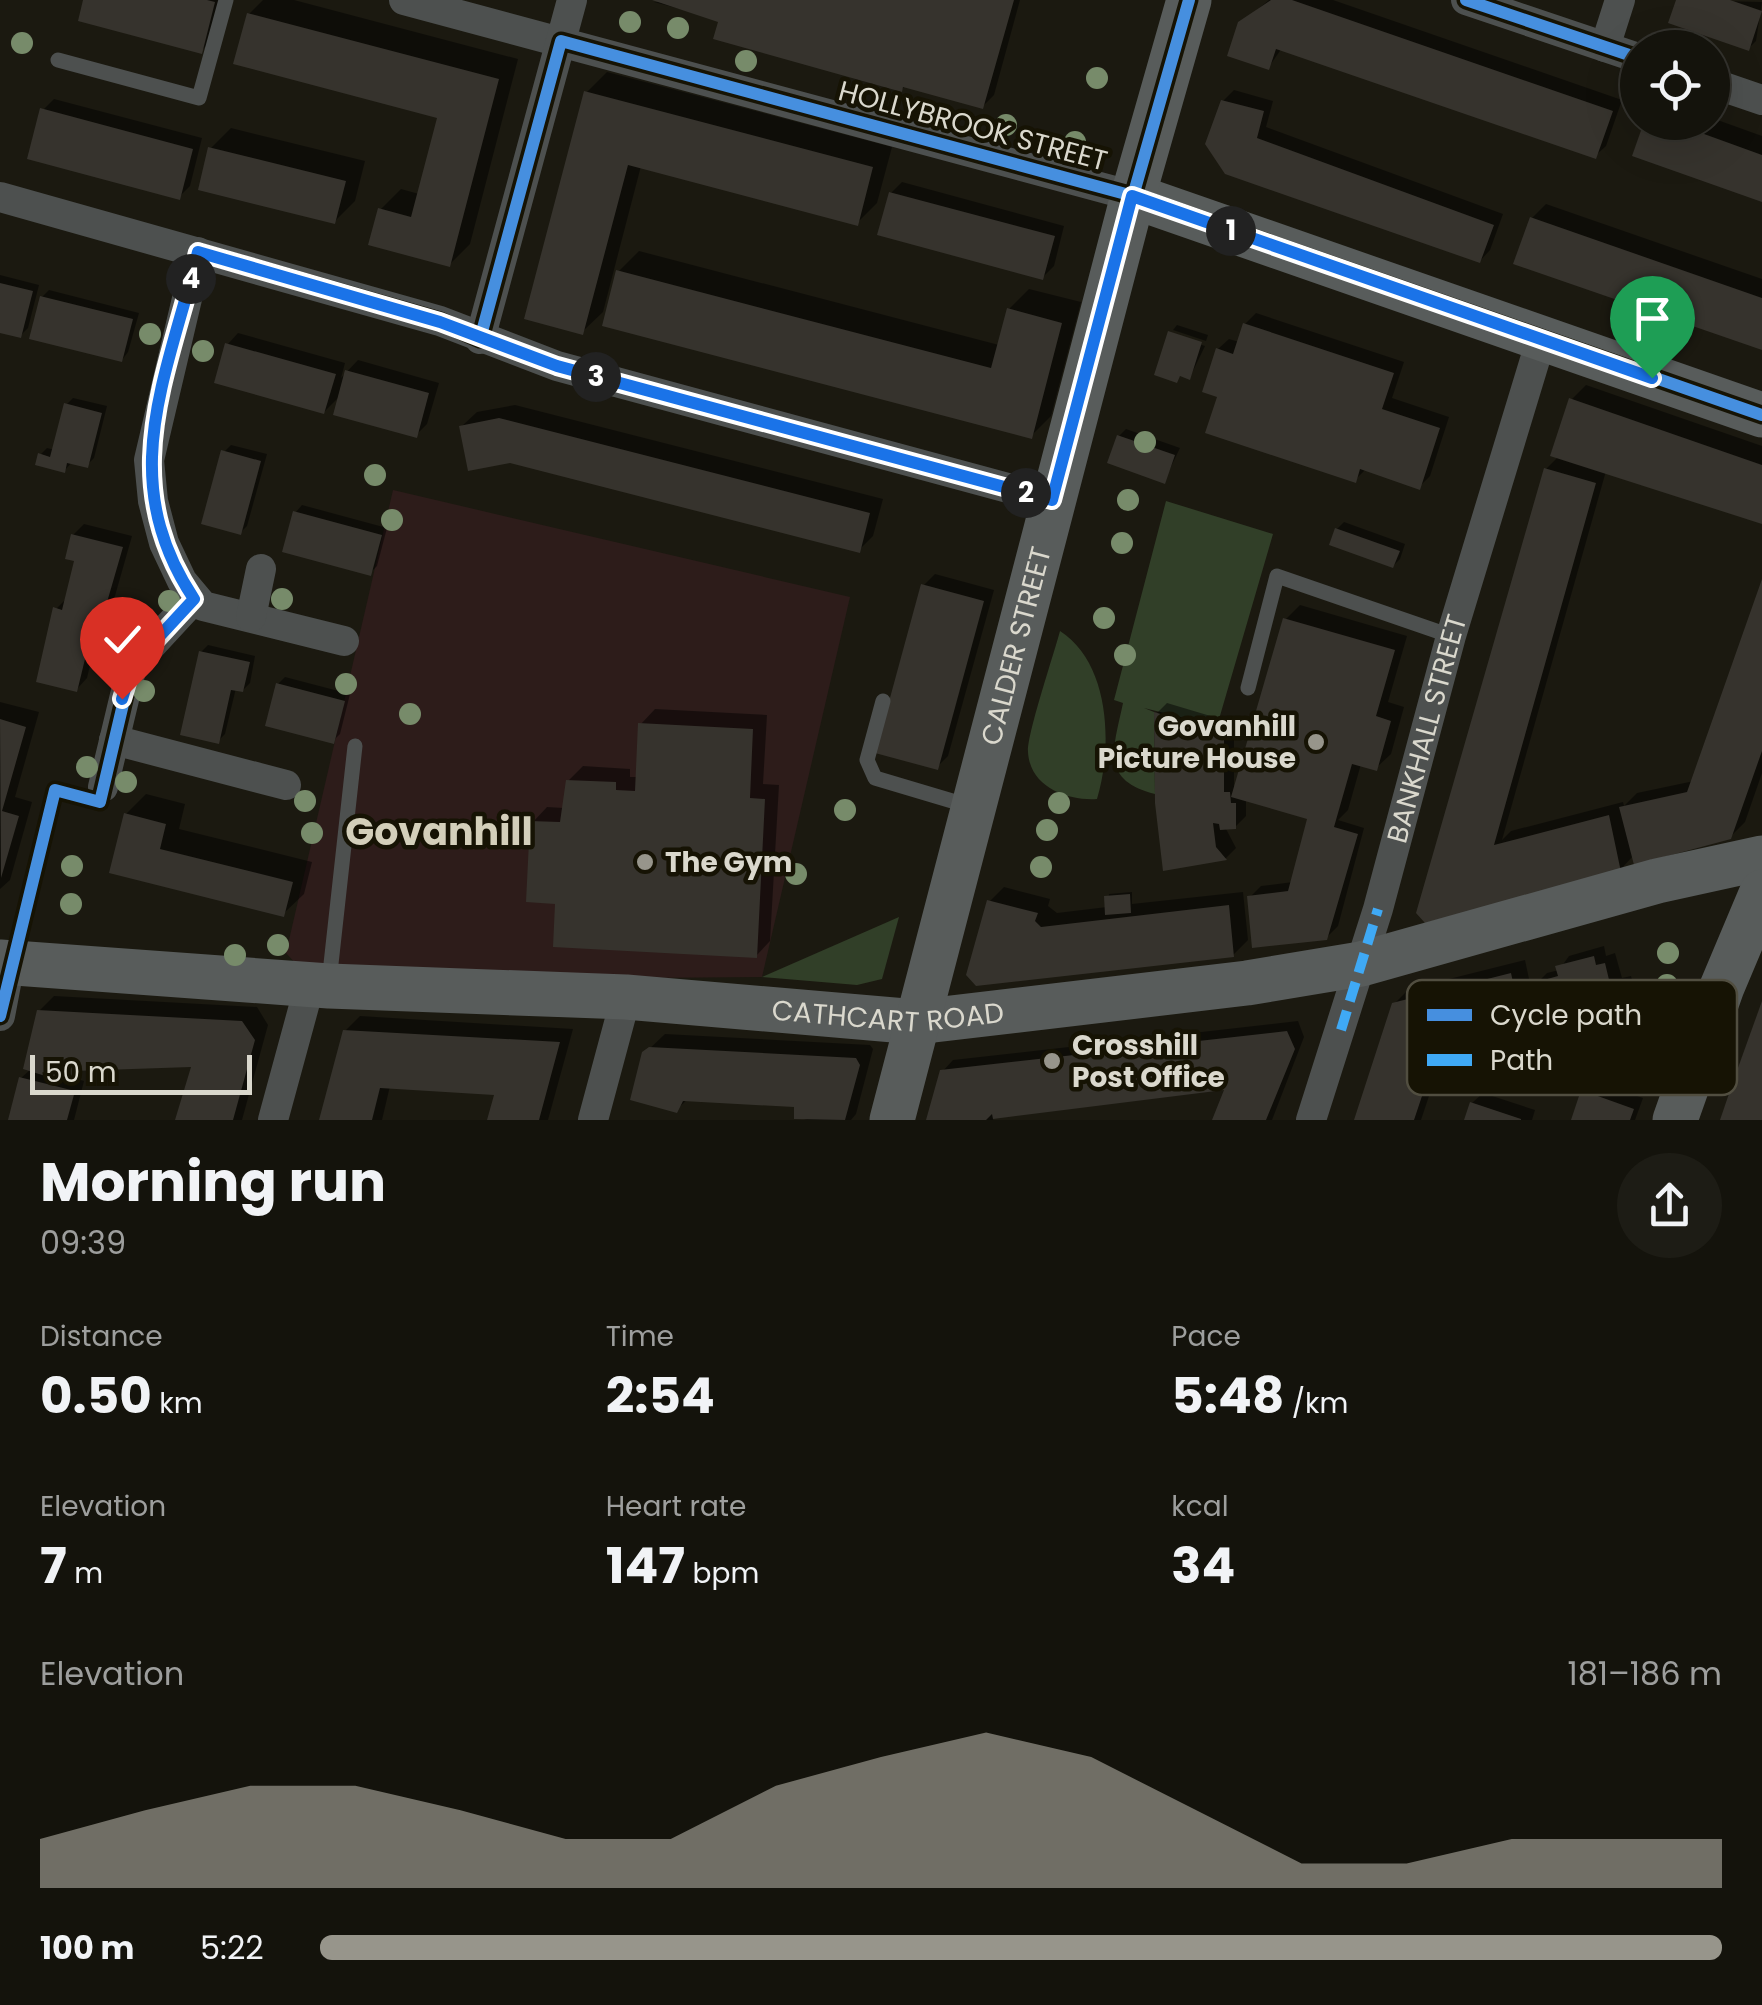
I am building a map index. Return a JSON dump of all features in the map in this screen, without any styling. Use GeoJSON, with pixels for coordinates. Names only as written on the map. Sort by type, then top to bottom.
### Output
{"type":"FeatureCollection","features":[{"type":"Feature","properties":{"kind":"street","name":"HOLLYBROOK STREET"},"geometry":{"type":"LineString","coordinates":[[404,0],[1080,180],[1762,415]]}},
{"type":"Feature","properties":{"kind":"street"},"geometry":{"type":"LineString","coordinates":[[480,339],[572,0]]}},
{"type":"Feature","properties":{"kind":"street","name":"CALDER STREET"},"geometry":{"type":"LineString","coordinates":[[892,1120],[1132,196],[1190,0]]}},
{"type":"Feature","properties":{"kind":"street"},"geometry":{"type":"LineString","coordinates":[[1466,0],[1620,52]]}},
{"type":"Feature","properties":{"kind":"street"},"geometry":{"type":"LineString","coordinates":[[1606,47],[1620,0]]}},
{"type":"Feature","properties":{"kind":"street"},"geometry":{"type":"LineString","coordinates":[[1730,89],[1762,100]]}},
{"type":"Feature","properties":{"kind":"street"},"geometry":{"type":"LineString","coordinates":[[0,198],[440,322],[557,366],[1052,500]]}},
{"type":"Feature","properties":{"kind":"street"},"geometry":{"type":"LineString","coordinates":[[198,252],[153,430],[149,481],[164,543],[194,599],[214,610],[344,641]]}},
{"type":"Feature","properties":{"kind":"street","name":"BANKHALL STREET"},"geometry":{"type":"LineString","coordinates":[[1311,1120],[1378,909],[1451,636],[1541,340]]}},
{"type":"Feature","properties":{"kind":"street"},"geometry":{"type":"LineString","coordinates":[[251,616],[260,569]]}},
{"type":"Feature","properties":{"kind":"street"},"geometry":{"type":"LineString","coordinates":[[104,787],[132,666],[194,599]]}},
{"type":"Feature","properties":{"kind":"street"},"geometry":{"type":"LineString","coordinates":[[114,740],[286,785]]}},
{"type":"Feature","properties":{"kind":"street","name":"CATHCART ROAD"},"geometry":{"type":"LineString","coordinates":[[5,962],[320,985],[626,997],[917,1022],[1361,964],[1657,881],[1762,858]]}},
{"type":"Feature","properties":{"kind":"street"},"geometry":{"type":"LineString","coordinates":[[1725,980],[1762,892]]}},
{"type":"Feature","properties":{"kind":"street"},"geometry":{"type":"LineString","coordinates":[[0,1016],[5,962]]}},
{"type":"Feature","properties":{"kind":"street"},"geometry":{"type":"LineString","coordinates":[[274,1120],[320,985]]}},
{"type":"Feature","properties":{"kind":"street"},"geometry":{"type":"LineString","coordinates":[[593,1120],[626,997]]}},
{"type":"Feature","properties":{"kind":"street"},"geometry":{"type":"LineString","coordinates":[[1675,1120],[1684,1095]]}},
{"type":"Feature","properties":{"kind":"lane"},"geometry":{"type":"LineString","coordinates":[[58,60],[199,98],[226,0]]}},
{"type":"Feature","properties":{"kind":"lane"},"geometry":{"type":"LineString","coordinates":[[1248,688],[1277,576],[1451,636]]}},
{"type":"Feature","properties":{"kind":"lane"},"geometry":{"type":"LineString","coordinates":[[883,701],[867,760],[875,778],[973,807]]}},
{"type":"Feature","properties":{"kind":"lane"},"geometry":{"type":"LineString","coordinates":[[320,985],[355,746]]}},
{"type":"Feature","properties":{"kind":"shaded area"},"geometry":{"type":"Polygon","coordinates":[[[393,490],[850,597],[762,977],[508,979],[297,965],[286,953],[393,490]]]}},
{"type":"Feature","properties":{"kind":"green space"},"geometry":{"type":"Polygon","coordinates":[[[1166,501],[1273,534],[1217,726],[1144,708],[1154,712],[1155,794],[1137,788],[1118,771],[1114,747],[1123,703],[1114,700],[1166,501]]]}},
{"type":"Feature","properties":{"kind":"green space"},"geometry":{"type":"Polygon","coordinates":[[[1060,631],[1077,645],[1098,684],[1106,731],[1097,799],[1075,798],[1053,790],[1030,764],[1032,729],[1060,631]]]}},
{"type":"Feature","properties":{"kind":"green space"},"geometry":{"type":"Polygon","coordinates":[[[899,917],[882,979],[857,985],[762,977],[899,917]]]}},
{"type":"Feature","properties":{"kind":"building"},"geometry":{"type":"Polygon","coordinates":[[[83,0],[215,2],[202,54],[78,21],[83,0]]]}},
{"type":"Feature","properties":{"kind":"building"},"geometry":{"type":"Polygon","coordinates":[[[652,0],[1014,0],[983,109],[903,87],[902,92],[713,39],[718,22],[652,0]]]}},
{"type":"Feature","properties":{"kind":"building"},"geometry":{"type":"Polygon","coordinates":[[[1271,0],[1292,0],[1613,111],[1596,159],[1276,49],[1269,70],[1227,56],[1238,22],[1271,0]]]}},
{"type":"Feature","properties":{"kind":"building"},"geometry":{"type":"Polygon","coordinates":[[[1676,0],[1730,0],[1762,11],[1749,51],[1730,44],[1730,30],[1688,30],[1668,23],[1676,0]]]}},
{"type":"Feature","properties":{"kind":"building"},"geometry":{"type":"Polygon","coordinates":[[[247,13],[499,79],[450,267],[368,245],[378,208],[411,217],[437,118],[233,64],[247,13]]]}},
{"type":"Feature","properties":{"kind":"building"},"geometry":{"type":"Polygon","coordinates":[[[584,91],[873,167],[858,226],[628,165],[583,335],[524,319],[584,91]]]}},
{"type":"Feature","properties":{"kind":"building"},"geometry":{"type":"Polygon","coordinates":[[[1221,100],[1264,111],[1257,138],[1494,225],[1480,263],[1225,174],[1205,144],[1221,100]]]}},
{"type":"Feature","properties":{"kind":"building"},"geometry":{"type":"Polygon","coordinates":[[[40,108],[193,149],[180,200],[27,159],[40,108]]]}},
{"type":"Feature","properties":{"kind":"building"},"geometry":{"type":"Polygon","coordinates":[[[1638,140],[1721,140],[1762,155],[1762,202],[1632,156],[1638,140]]]}},
{"type":"Feature","properties":{"kind":"building"},"geometry":{"type":"Polygon","coordinates":[[[208,147],[346,181],[335,224],[198,190],[208,147]]]}},
{"type":"Feature","properties":{"kind":"building"},"geometry":{"type":"Polygon","coordinates":[[[889,192],[1055,236],[1043,280],[877,235],[889,192]]]}},
{"type":"Feature","properties":{"kind":"building"},"geometry":{"type":"Polygon","coordinates":[[[1530,217],[1762,298],[1762,350],[1513,264],[1530,217]]]}},
{"type":"Feature","properties":{"kind":"building"},"geometry":{"type":"Polygon","coordinates":[[[616,270],[991,368],[1007,308],[1062,323],[1032,439],[602,326],[616,270]]]}},
{"type":"Feature","properties":{"kind":"building"},"geometry":{"type":"Polygon","coordinates":[[[0,283],[33,291],[21,338],[0,333],[0,283]]]}},
{"type":"Feature","properties":{"kind":"building"},"geometry":{"type":"Polygon","coordinates":[[[40,296],[133,319],[122,362],[29,339],[40,296]]]}},
{"type":"Feature","properties":{"kind":"building"},"geometry":{"type":"Polygon","coordinates":[[[1243,323],[1394,373],[1382,409],[1440,428],[1420,490],[1360,469],[1356,483],[1205,433],[1217,397],[1202,392],[1216,348],[1233,354],[1243,323]]]}},
{"type":"Feature","properties":{"kind":"building"},"geometry":{"type":"Polygon","coordinates":[[[1168,331],[1202,342],[1190,380],[1180,376],[1177,383],[1154,375],[1168,331]]]}},
{"type":"Feature","properties":{"kind":"building"},"geometry":{"type":"Polygon","coordinates":[[[225,343],[336,374],[324,414],[214,383],[225,343]]]}},
{"type":"Feature","properties":{"kind":"building"},"geometry":{"type":"Polygon","coordinates":[[[345,370],[429,393],[417,438],[333,415],[345,370]]]}},
{"type":"Feature","properties":{"kind":"building"},"geometry":{"type":"Polygon","coordinates":[[[1569,398],[1762,465],[1762,524],[1550,456],[1569,398]]]}},
{"type":"Feature","properties":{"kind":"building"},"geometry":{"type":"Polygon","coordinates":[[[64,403],[102,413],[88,468],[67,463],[65,473],[35,465],[38,453],[50,457],[64,403]]]}},
{"type":"Feature","properties":{"kind":"building"},"geometry":{"type":"Polygon","coordinates":[[[499,418],[870,513],[860,553],[510,463],[468,471],[459,426],[499,418]]]}},
{"type":"Feature","properties":{"kind":"building"},"geometry":{"type":"Polygon","coordinates":[[[1117,435],[1175,455],[1165,484],[1107,463],[1117,435]]]}},
{"type":"Feature","properties":{"kind":"building"},"geometry":{"type":"Polygon","coordinates":[[[221,450],[261,461],[241,535],[201,524],[221,450]]]}},
{"type":"Feature","properties":{"kind":"building"},"geometry":{"type":"Polygon","coordinates":[[[1544,468],[1596,483],[1494,845],[1609,815],[1621,872],[1425,923],[1416,913],[1544,468]]]}},
{"type":"Feature","properties":{"kind":"building"},"geometry":{"type":"Polygon","coordinates":[[[293,511],[382,535],[371,576],[282,552],[293,511]]]}},
{"type":"Feature","properties":{"kind":"building"},"geometry":{"type":"Polygon","coordinates":[[[1335,528],[1400,551],[1393,568],[1329,545],[1335,528]]]}},
{"type":"Feature","properties":{"kind":"building"},"geometry":{"type":"Polygon","coordinates":[[[71,534],[123,547],[101,623],[94,622],[77,692],[36,682],[53,607],[62,610],[74,561],[65,559],[71,534]]]}},
{"type":"Feature","properties":{"kind":"building"},"geometry":{"type":"Polygon","coordinates":[[[1762,579],[1762,751],[1731,839],[1634,865],[1619,807],[1687,792],[1762,579]]]}},
{"type":"Feature","properties":{"kind":"building"},"geometry":{"type":"Polygon","coordinates":[[[921,584],[984,601],[938,770],[875,753],[921,584]]]}},
{"type":"Feature","properties":{"kind":"building","name":"Govanhill Picture House"},"geometry":{"type":"Polygon","coordinates":[[[1283,618],[1395,650],[1376,716],[1391,721],[1377,771],[1352,764],[1334,827],[1358,834],[1327,940],[1252,948],[1247,896],[1288,891],[1307,819],[1231,797],[1283,618]]]}},
{"type":"Feature","properties":{"kind":"building"},"geometry":{"type":"Polygon","coordinates":[[[199,651],[250,662],[243,692],[231,690],[219,744],[180,735],[199,651]]]}},
{"type":"Feature","properties":{"kind":"building"},"geometry":{"type":"Polygon","coordinates":[[[276,683],[345,701],[334,744],[265,726],[276,683]]]}},
{"type":"Feature","properties":{"kind":"building"},"geometry":{"type":"Polygon","coordinates":[[[1154,712],[1224,733],[1224,792],[1230,792],[1231,803],[1236,803],[1236,829],[1220,830],[1219,824],[1213,823],[1216,847],[1227,860],[1163,871],[1155,803],[1154,712]]]}},
{"type":"Feature","properties":{"kind":"building"},"geometry":{"type":"Polygon","coordinates":[[[0,719],[26,727],[2,811],[19,816],[1,878],[0,719]]]}},
{"type":"Feature","properties":{"kind":"building","name":"The Gym"},"geometry":{"type":"Polygon","coordinates":[[[638,723],[753,729],[750,798],[765,799],[757,958],[553,947],[555,904],[526,902],[530,821],[560,822],[566,780],[616,782],[616,790],[635,791],[638,723]]]}},
{"type":"Feature","properties":{"kind":"building"},"geometry":{"type":"Polygon","coordinates":[[[124,813],[166,824],[160,849],[293,882],[284,917],[109,873],[124,813]]]}},
{"type":"Feature","properties":{"kind":"building"},"geometry":{"type":"Polygon","coordinates":[[[1130,894],[1131,913],[1105,915],[1104,896],[1130,894]]]}},
{"type":"Feature","properties":{"kind":"building"},"geometry":{"type":"Polygon","coordinates":[[[987,900],[1038,913],[1035,921],[1041,927],[1229,905],[1234,957],[976,986],[966,975],[987,900]]]}},
{"type":"Feature","properties":{"kind":"building"},"geometry":{"type":"Polygon","coordinates":[[[1594,956],[1596,965],[1605,963],[1609,980],[1544,980],[1558,976],[1555,966],[1594,956]]]}},
{"type":"Feature","properties":{"kind":"building"},"geometry":{"type":"Polygon","coordinates":[[[1511,973],[1512,980],[1483,980],[1511,973]]]}},
{"type":"Feature","properties":{"kind":"building"},"geometry":{"type":"Polygon","coordinates":[[[1407,999],[1407,1095],[1422,1095],[1414,1120],[1354,1120],[1392,1003],[1407,999]]]}},
{"type":"Feature","properties":{"kind":"building"},"geometry":{"type":"Polygon","coordinates":[[[1762,1001],[1762,1120],[1720,1120],[1729,1095],[1737,1095],[1737,1071],[1762,1001]]]}},
{"type":"Feature","properties":{"kind":"building"},"geometry":{"type":"Polygon","coordinates":[[[37,1010],[242,1021],[255,1040],[233,1120],[175,1120],[191,1067],[74,1071],[71,1084],[23,1069],[37,1010]]]}},
{"type":"Feature","properties":{"kind":"building"},"geometry":{"type":"Polygon","coordinates":[[[343,1030],[560,1042],[539,1120],[487,1120],[494,1095],[380,1088],[372,1120],[319,1120],[343,1030]]]}},
{"type":"Feature","properties":{"kind":"building"},"geometry":{"type":"Polygon","coordinates":[[[1287,1031],[1295,1049],[1266,1120],[1212,1120],[1224,1090],[993,1119],[992,1114],[986,1120],[926,1120],[940,1070],[1287,1031]]]}},
{"type":"Feature","properties":{"kind":"building"},"geometry":{"type":"Polygon","coordinates":[[[649,1047],[856,1058],[860,1065],[845,1120],[794,1119],[794,1107],[683,1101],[677,1113],[630,1100],[642,1052],[649,1047]]]}},
{"type":"Feature","properties":{"kind":"building"},"geometry":{"type":"Polygon","coordinates":[[[19,1077],[75,1091],[67,1120],[8,1120],[19,1077]]]}},
{"type":"Feature","properties":{"kind":"building"},"geometry":{"type":"Polygon","coordinates":[[[1579,1095],[1595,1095],[1634,1109],[1630,1120],[1571,1120],[1579,1095]]]}},
{"type":"Feature","properties":{"kind":"building"},"geometry":{"type":"Polygon","coordinates":[[[1470,1102],[1521,1119],[1521,1120],[1464,1120],[1470,1102]]]}},
{"type":"Feature","properties":{"kind":"marked path"},"geometry":{"type":"LineString","coordinates":[[991,483],[1052,500]]}},
{"type":"Feature","properties":{"kind":"marked path"},"geometry":{"type":"LineString","coordinates":[[1341,1030],[1378,909]]}},
{"type":"Feature","properties":{"kind":"cycle path"},"geometry":{"type":"LineString","coordinates":[[1133,196],[1189,0]]}},
{"type":"Feature","properties":{"kind":"cycle path"},"geometry":{"type":"LineString","coordinates":[[1466,0],[1620,52]]}},
{"type":"Feature","properties":{"kind":"cycle path"},"geometry":{"type":"LineString","coordinates":[[0,1016],[55,790],[100,802],[132,666],[194,599],[170,555],[157,512],[152,470],[162,385],[198,252],[440,321],[480,339],[561,41],[1133,196],[1762,415]]}},
{"type":"Feature","properties":{"kind":"place","name":"Govanhill Picture House"},"geometry":{"type":"Point","coordinates":[1316,742]}},
{"type":"Feature","properties":{"kind":"place","name":"The Gym"},"geometry":{"type":"Point","coordinates":[645,862]}},
{"type":"Feature","properties":{"kind":"place","name":"Crosshill Post Office"},"geometry":{"type":"Point","coordinates":[1052,1061]}},
{"type":"Feature","properties":{"kind":"district","name":"Govanhill"},"geometry":{"type":"Point","coordinates":[439,831]}},
{"type":"Feature","properties":{"kind":"route"},"geometry":{"type":"LineString","coordinates":[[122,699],[132,666],[194,599],[164,543],[152,501],[149,460],[198,252],[440,322],[557,366],[1052,500],[1132,196],[1652,378]]}}]}
